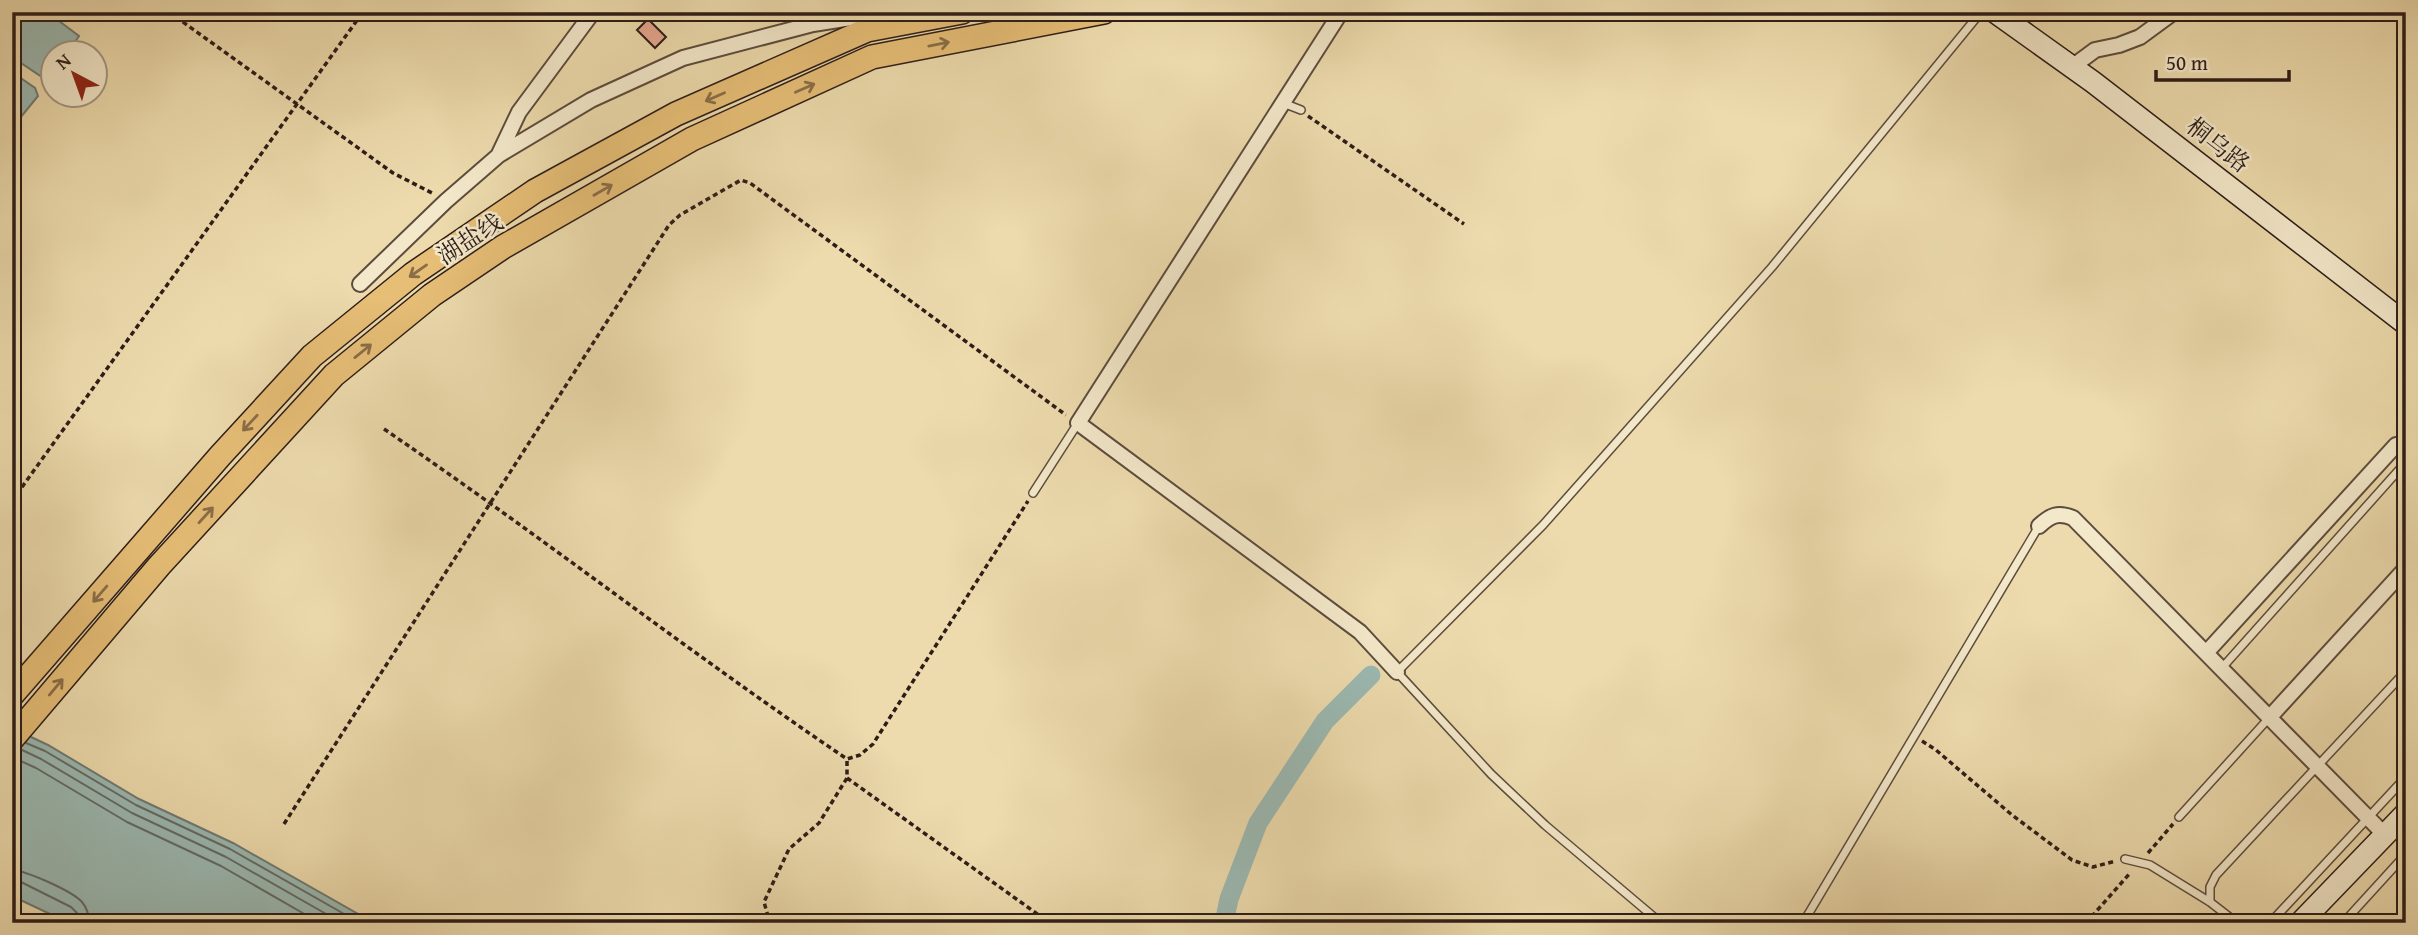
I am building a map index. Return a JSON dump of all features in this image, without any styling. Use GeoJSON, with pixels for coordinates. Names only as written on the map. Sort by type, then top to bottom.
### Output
{"type":"FeatureCollection","features":[{"type":"Feature","properties":{"kind":"main road","name":"湖盐线"},"geometry":{"type":"LineString","coordinates":[[12,695],[220,456],[312,356],[413,274],[535,191],[676,114],[867,30],[962,12]]}},
{"type":"Feature","properties":{"kind":"main road","name":"湖盐线"},"geometry":{"type":"LineString","coordinates":[[12,739],[159,566],[334,375],[432,295],[503,247],[692,139],[873,57],[1104,12]]}},
{"type":"Feature","properties":{"kind":"street"},"geometry":{"type":"LineString","coordinates":[[499,155],[519,112],[593,12]]}},
{"type":"Feature","properties":{"kind":"street"},"geometry":{"type":"LineString","coordinates":[[1341,12],[1078,423],[1360,632],[1397,672]]}},
{"type":"Feature","properties":{"kind":"street","name":"桐乌路"},"geometry":{"type":"LineString","coordinates":[[1995,12],[2072,67],[2406,324]]}},
{"type":"Feature","properties":{"kind":"street"},"geometry":{"type":"LineString","coordinates":[[2072,67],[2095,50],[2140,37],[2174,12]]}},
{"type":"Feature","properties":{"kind":"street"},"geometry":{"type":"LineString","coordinates":[[360,284],[446,201],[499,155],[591,100],[683,58],[813,24],[850,18],[867,30]]}},
{"type":"Feature","properties":{"kind":"street"},"geometry":{"type":"LineString","coordinates":[[2206,653],[2401,440]]}},
{"type":"Feature","properties":{"kind":"street"},"geometry":{"type":"LineString","coordinates":[[2039,526],[2050,516],[2061,513],[2073,517],[2385,835]]}},
{"type":"Feature","properties":{"kind":"street"},"geometry":{"type":"LineString","coordinates":[[2269,718],[2406,568]]}},
{"type":"Feature","properties":{"kind":"street"},"geometry":{"type":"LineString","coordinates":[[2300,923],[2404,818]]}},
{"type":"Feature","properties":{"kind":"lane"},"geometry":{"type":"LineString","coordinates":[[1661,923],[1545,825],[1491,774],[1397,672],[1543,525],[1772,267],[1981,12]]}},
{"type":"Feature","properties":{"kind":"lane"},"geometry":{"type":"LineString","coordinates":[[1283,103],[1301,110]]}},
{"type":"Feature","properties":{"kind":"lane"},"geometry":{"type":"LineString","coordinates":[[1033,493],[1078,423]]}},
{"type":"Feature","properties":{"kind":"lane"},"geometry":{"type":"LineString","coordinates":[[2221,668],[2406,462]]}},
{"type":"Feature","properties":{"kind":"lane"},"geometry":{"type":"LineString","coordinates":[[1803,923],[2039,526]]}},
{"type":"Feature","properties":{"kind":"lane"},"geometry":{"type":"LineString","coordinates":[[2210,902],[2210,887],[2216,875],[2406,671]]}},
{"type":"Feature","properties":{"kind":"lane"},"geometry":{"type":"LineString","coordinates":[[2179,817],[2269,718]]}},
{"type":"Feature","properties":{"kind":"lane"},"geometry":{"type":"LineString","coordinates":[[2270,923],[2406,777]]}},
{"type":"Feature","properties":{"kind":"lane"},"geometry":{"type":"LineString","coordinates":[[2343,923],[2406,854]]}},
{"type":"Feature","properties":{"kind":"lane"},"geometry":{"type":"LineString","coordinates":[[2125,859],[2150,866],[2210,902],[2237,923]]}},
{"type":"Feature","properties":{"kind":"path"},"geometry":{"type":"LineString","coordinates":[[169,12],[393,173],[446,201]]}},
{"type":"Feature","properties":{"kind":"path"},"geometry":{"type":"LineString","coordinates":[[12,501],[363,12]]}},
{"type":"Feature","properties":{"kind":"path"},"geometry":{"type":"LineString","coordinates":[[1301,110],[1464,224]]}},
{"type":"Feature","properties":{"kind":"path"},"geometry":{"type":"LineString","coordinates":[[284,824],[670,225],[680,215],[740,180],[750,183],[1078,423]]}},
{"type":"Feature","properties":{"kind":"path"},"geometry":{"type":"LineString","coordinates":[[384,429],[491,502],[541,541],[847,758],[860,755],[873,744],[1033,493]]}},
{"type":"Feature","properties":{"kind":"path"},"geometry":{"type":"LineString","coordinates":[[1914,736],[1936,750],[2012,815],[2072,860],[2092,867],[2125,859]]}},
{"type":"Feature","properties":{"kind":"path"},"geometry":{"type":"LineString","coordinates":[[774,923],[768,916],[764,902],[789,849],[819,823],[847,778],[847,758]]}},
{"type":"Feature","properties":{"kind":"path"},"geometry":{"type":"LineString","coordinates":[[847,778],[1050,923]]}},
{"type":"Feature","properties":{"kind":"water"},"geometry":{"type":"Polygon","coordinates":[[[12,12],[47,12],[79,36],[38,38],[38,74],[12,57],[12,12]]]}},
{"type":"Feature","properties":{"kind":"water"},"geometry":{"type":"Polygon","coordinates":[[[12,72],[35,88],[38,96],[12,128],[12,72]]]}},
{"type":"Feature","properties":{"kind":"water"},"geometry":{"type":"Polygon","coordinates":[[[12,728],[48,745],[139,799],[233,843],[374,923],[69,923],[12,896],[12,728]]]}},
{"type":"Feature","properties":{"kind":"building"},"geometry":{"type":"Polygon","coordinates":[[[648,19],[666,37],[655,48],[637,30],[648,19]]]}},
{"type":"Feature","properties":{"kind":"waterway"},"geometry":{"type":"LineString","coordinates":[[1224,923],[1229,899],[1258,823],[1325,721],[1371,675]]}}]}
